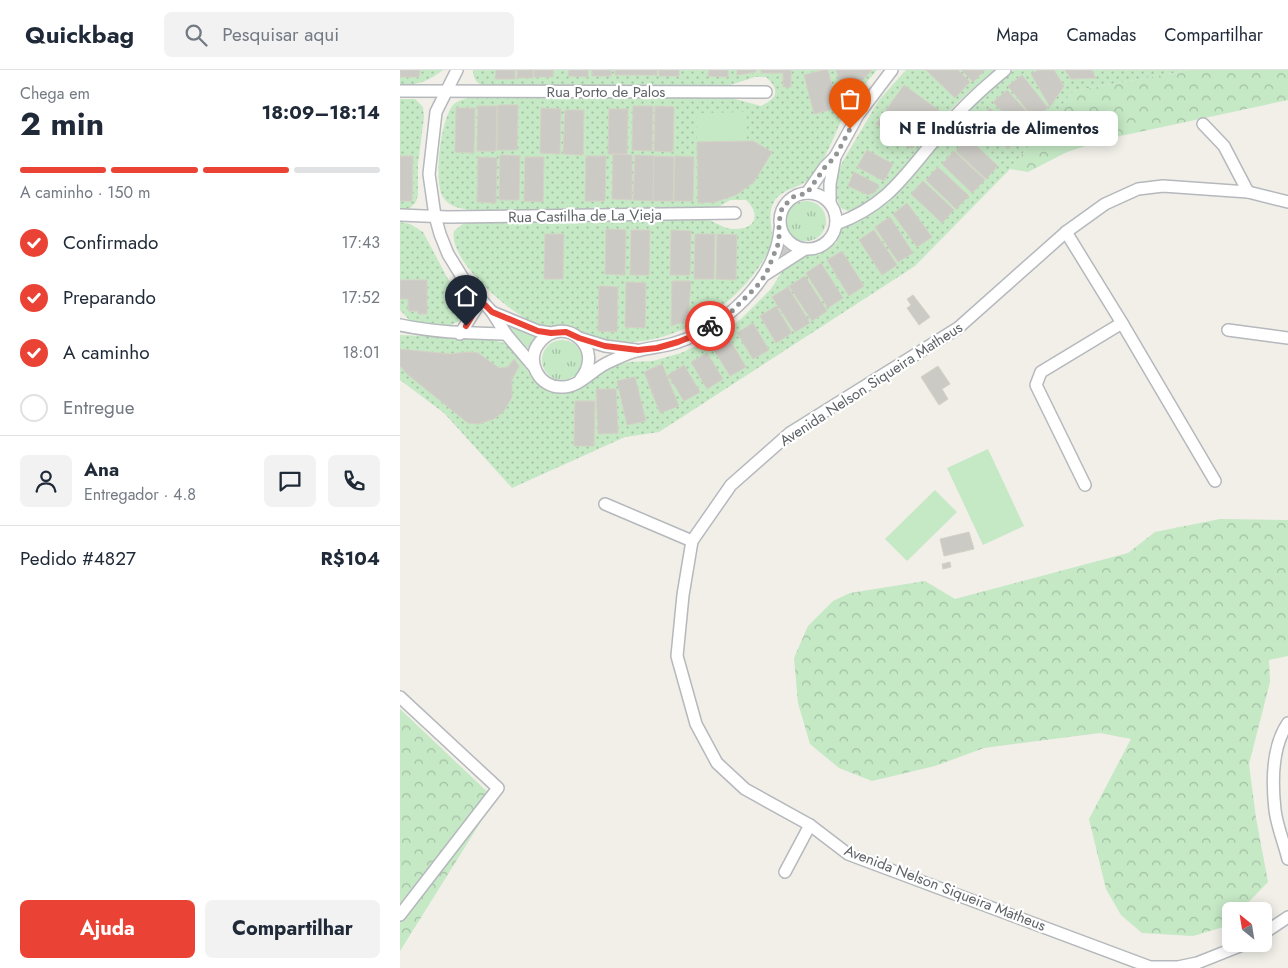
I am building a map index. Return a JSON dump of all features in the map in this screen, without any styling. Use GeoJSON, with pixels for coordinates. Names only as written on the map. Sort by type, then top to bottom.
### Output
{"type":"FeatureCollection","features":[{"type":"Feature","properties":{"kind":"street"},"geometry":{"type":"LineString","coordinates":[[457,70],[436,112],[429,174],[434,216],[448,254],[464,280],[492,312],[506,334],[534,367],[538,375],[545,382],[553,386],[563,388],[572,385],[607,362],[638,350]]}},
{"type":"Feature","properties":{"kind":"street"},"geometry":{"type":"LineString","coordinates":[[807,193],[825,167],[835,157],[858,116],[892,70]]}},
{"type":"Feature","properties":{"kind":"street"},"geometry":{"type":"LineString","coordinates":[[836,224],[852,218],[885,197],[905,177],[943,129],[973,97],[1005,70]]}},
{"type":"Feature","properties":{"kind":"street","name":"Rua Porto de Palos"},"geometry":{"type":"LineString","coordinates":[[400,91],[766,92]]}},
{"type":"Feature","properties":{"kind":"street"},"geometry":{"type":"LineString","coordinates":[[1203,124],[1224,146],[1248,192]]}},
{"type":"Feature","properties":{"kind":"street"},"geometry":{"type":"LineString","coordinates":[[830,203],[830,184],[835,157]]}},
{"type":"Feature","properties":{"kind":"street","name":"Avenida Nelson Siqueira Matheus"},"geometry":{"type":"LineString","coordinates":[[1226,952],[1178,967],[1150,967],[848,854],[810,825],[745,789],[717,763],[696,724],[677,656],[683,596],[692,541],[731,485],[790,433],[958,328],[1066,232],[1105,204],[1138,189],[1163,186],[1248,192],[1288,202]]}},
{"type":"Feature","properties":{"kind":"street"},"geometry":{"type":"LineString","coordinates":[[492,312],[538,331],[551,333],[566,332],[605,346],[638,350],[657,348],[678,342],[698,334],[732,311],[757,286],[766,274],[779,242],[780,214],[787,202],[793,197],[807,193],[820,195],[830,203],[835,213],[836,224],[830,238],[825,243],[812,249],[797,247],[790,243],[780,229]]}},
{"type":"Feature","properties":{"kind":"street","name":"Rua Castilha de La Vieja"},"geometry":{"type":"LineString","coordinates":[[400,215],[448,217],[735,213]]}},
{"type":"Feature","properties":{"kind":"street"},"geometry":{"type":"LineString","coordinates":[[1066,232],[1122,323],[1214,481]]}},
{"type":"Feature","properties":{"kind":"street"},"geometry":{"type":"LineString","coordinates":[[766,274],[805,249]]}},
{"type":"Feature","properties":{"kind":"street"},"geometry":{"type":"LineString","coordinates":[[460,334],[481,301]]}},
{"type":"Feature","properties":{"kind":"street"},"geometry":{"type":"LineString","coordinates":[[1085,485],[1036,386],[1041,372],[1122,323]]}},
{"type":"Feature","properties":{"kind":"street"},"geometry":{"type":"LineString","coordinates":[[400,325],[427,331],[460,334],[506,334]]}},
{"type":"Feature","properties":{"kind":"street"},"geometry":{"type":"LineString","coordinates":[[1228,330],[1288,338]]}},
{"type":"Feature","properties":{"kind":"street"},"geometry":{"type":"LineString","coordinates":[[534,367],[535,350],[538,343],[551,333]]}},
{"type":"Feature","properties":{"kind":"street"},"geometry":{"type":"LineString","coordinates":[[579,338],[584,344],[589,358],[586,374],[580,380]]}},
{"type":"Feature","properties":{"kind":"street"},"geometry":{"type":"LineString","coordinates":[[605,504],[692,541]]}},
{"type":"Feature","properties":{"kind":"street"},"geometry":{"type":"LineString","coordinates":[[400,696],[498,788],[400,914]]}},
{"type":"Feature","properties":{"kind":"street"},"geometry":{"type":"LineString","coordinates":[[1288,723],[1283,731],[1274,765],[1275,811],[1288,859]]}},
{"type":"Feature","properties":{"kind":"street"},"geometry":{"type":"LineString","coordinates":[[785,872],[810,825]]}},
{"type":"Feature","properties":{"kind":"street"},"geometry":{"type":"LineString","coordinates":[[1272,928],[1288,917]]}},
{"type":"Feature","properties":{"kind":"street"},"geometry":{"type":"LineString","coordinates":[[1211,958],[1218,968]]}},
{"type":"Feature","properties":{"kind":"green space"},"geometry":{"type":"Polygon","coordinates":[[[400,70],[443,70],[423,82],[400,85],[400,70]]]}},
{"type":"Feature","properties":{"kind":"green space"},"geometry":{"type":"Polygon","coordinates":[[[473,70],[877,70],[858,93],[846,112],[825,156],[812,176],[804,183],[784,192],[775,200],[770,219],[772,242],[770,248],[758,268],[743,287],[706,318],[684,329],[638,342],[614,342],[592,337],[572,326],[541,326],[515,312],[490,291],[464,262],[454,241],[454,231],[463,224],[479,222],[709,220],[735,229],[752,224],[755,215],[751,205],[746,200],[730,200],[715,209],[708,210],[470,210],[458,208],[448,203],[440,189],[440,149],[445,121],[449,111],[459,101],[476,97],[731,98],[761,106],[774,97],[774,86],[766,77],[755,77],[730,85],[485,86],[476,81],[473,70]]]}},
{"type":"Feature","properties":{"kind":"green space"},"geometry":{"type":"Polygon","coordinates":[[[906,70],[995,70],[947,113],[890,185],[864,204],[848,211],[841,208],[833,190],[833,184],[843,161],[879,100],[906,70]]]}},
{"type":"Feature","properties":{"kind":"green space"},"geometry":{"type":"Polygon","coordinates":[[[1014,70],[1189,70],[1073,91],[1010,169],[915,266],[659,432],[625,437],[512,488],[444,413],[400,380],[400,335],[489,339],[508,344],[540,385],[552,392],[562,393],[576,390],[597,374],[614,366],[628,362],[653,361],[681,353],[715,337],[741,319],[771,289],[781,273],[797,259],[823,251],[836,243],[842,228],[856,222],[889,202],[988,90],[1014,70]]]}},
{"type":"Feature","properties":{"kind":"green space"},"geometry":{"type":"Polygon","coordinates":[[[1189,70],[1288,70],[1288,100],[1111,138],[1067,152],[1028,172],[1010,169],[1073,91],[1189,70]]]}},
{"type":"Feature","properties":{"kind":"green space"},"geometry":{"type":"Polygon","coordinates":[[[400,99],[415,99],[423,107],[424,117],[418,164],[418,195],[416,202],[409,209],[400,209],[400,99]]]}},
{"type":"Feature","properties":{"kind":"green space"},"geometry":{"type":"Polygon","coordinates":[[[747,112],[747,139],[697,140],[696,113],[747,112]]]}},
{"type":"Feature","properties":{"kind":"green space"},"geometry":{"type":"Polygon","coordinates":[[[806,201],[820,207],[826,221],[820,235],[806,241],[792,235],[786,221],[792,207],[806,201]]]}},
{"type":"Feature","properties":{"kind":"green space"},"geometry":{"type":"Polygon","coordinates":[[[400,222],[410,224],[423,232],[448,279],[465,298],[468,310],[465,318],[451,325],[419,325],[412,323],[400,310],[400,222]]]}},
{"type":"Feature","properties":{"kind":"green space"},"geometry":{"type":"Polygon","coordinates":[[[503,321],[538,337],[528,349],[503,321]]]}},
{"type":"Feature","properties":{"kind":"green space"},"geometry":{"type":"Polygon","coordinates":[[[566,340],[573,343],[579,349],[582,360],[581,368],[573,377],[566,380],[558,380],[551,377],[543,368],[542,356],[545,349],[554,341],[566,340]]]}},
{"type":"Feature","properties":{"kind":"green space"},"geometry":{"type":"Polygon","coordinates":[[[988,449],[1024,526],[983,545],[947,468],[988,449]]]}},
{"type":"Feature","properties":{"kind":"green space"},"geometry":{"type":"Polygon","coordinates":[[[935,490],[957,512],[907,561],[885,539],[935,490]]]}},
{"type":"Feature","properties":{"kind":"green space"},"geometry":{"type":"Polygon","coordinates":[[[1220,519],[1288,520],[1288,656],[1269,660],[1270,682],[1249,764],[1256,818],[1268,882],[1249,902],[1222,902],[1222,927],[1193,936],[1142,933],[1121,915],[1106,889],[1089,819],[1131,739],[1100,733],[984,748],[935,766],[872,781],[839,768],[810,744],[798,703],[794,658],[808,626],[833,601],[850,593],[925,581],[955,599],[1128,553],[1155,532],[1220,519]]]}},
{"type":"Feature","properties":{"kind":"green space"},"geometry":{"type":"Polygon","coordinates":[[[400,709],[495,799],[400,951],[400,709]]]}},
{"type":"Feature","properties":{"kind":"building"},"geometry":{"type":"Polygon","coordinates":[[[400,70],[420,70],[419,77],[400,77],[400,70]]]}},
{"type":"Feature","properties":{"kind":"building"},"geometry":{"type":"Polygon","coordinates":[[[496,70],[515,70],[515,79],[495,79],[496,70]]]}},
{"type":"Feature","properties":{"kind":"building"},"geometry":{"type":"Polygon","coordinates":[[[517,70],[533,70],[533,78],[517,78],[517,70]]]}},
{"type":"Feature","properties":{"kind":"building"},"geometry":{"type":"Polygon","coordinates":[[[534,70],[553,70],[553,77],[534,77],[534,70]]]}},
{"type":"Feature","properties":{"kind":"building"},"geometry":{"type":"Polygon","coordinates":[[[569,70],[588,70],[588,77],[568,76],[569,70]]]}},
{"type":"Feature","properties":{"kind":"building"},"geometry":{"type":"Polygon","coordinates":[[[592,70],[611,70],[611,76],[592,76],[592,70]]]}},
{"type":"Feature","properties":{"kind":"building"},"geometry":{"type":"Polygon","coordinates":[[[615,70],[657,70],[657,75],[615,75],[615,70]]]}},
{"type":"Feature","properties":{"kind":"building"},"geometry":{"type":"Polygon","coordinates":[[[659,70],[679,70],[679,76],[659,76],[659,70]]]}},
{"type":"Feature","properties":{"kind":"building"},"geometry":{"type":"Polygon","coordinates":[[[709,70],[728,70],[728,77],[708,76],[709,70]]]}},
{"type":"Feature","properties":{"kind":"building"},"geometry":{"type":"Polygon","coordinates":[[[737,70],[756,70],[756,72],[737,75],[737,70]]]}},
{"type":"Feature","properties":{"kind":"building"},"geometry":{"type":"Polygon","coordinates":[[[761,70],[791,70],[791,87],[783,87],[783,73],[761,73],[761,70]]]}},
{"type":"Feature","properties":{"kind":"building"},"geometry":{"type":"Polygon","coordinates":[[[828,70],[838,108],[814,114],[804,75],[828,70]]]}},
{"type":"Feature","properties":{"kind":"building"},"geometry":{"type":"Polygon","coordinates":[[[836,70],[872,70],[845,99],[836,70]]]}},
{"type":"Feature","properties":{"kind":"building"},"geometry":{"type":"Polygon","coordinates":[[[926,70],[958,70],[970,82],[955,98],[926,70]]]}},
{"type":"Feature","properties":{"kind":"building"},"geometry":{"type":"Polygon","coordinates":[[[961,70],[985,70],[973,82],[961,70]]]}},
{"type":"Feature","properties":{"kind":"building"},"geometry":{"type":"Polygon","coordinates":[[[1038,70],[1054,70],[1064,86],[1050,107],[1031,74],[1038,70]]]}},
{"type":"Feature","properties":{"kind":"building"},"geometry":{"type":"Polygon","coordinates":[[[1065,70],[1091,70],[1096,78],[1071,79],[1065,70]]]}},
{"type":"Feature","properties":{"kind":"building"},"geometry":{"type":"Polygon","coordinates":[[[1022,75],[1048,108],[1034,119],[1008,86],[1022,75]]]}},
{"type":"Feature","properties":{"kind":"building"},"geometry":{"type":"Polygon","coordinates":[[[904,85],[940,111],[912,149],[876,124],[904,85]]]}},
{"type":"Feature","properties":{"kind":"building"},"geometry":{"type":"Polygon","coordinates":[[[1007,90],[1035,121],[1022,133],[993,102],[1007,90]]]}},
{"type":"Feature","properties":{"kind":"building"},"geometry":{"type":"Polygon","coordinates":[[[498,105],[518,105],[517,150],[497,150],[498,105]]]}},
{"type":"Feature","properties":{"kind":"building"},"geometry":{"type":"Polygon","coordinates":[[[478,106],[497,106],[496,151],[477,151],[478,106]]]}},
{"type":"Feature","properties":{"kind":"building"},"geometry":{"type":"Polygon","coordinates":[[[633,106],[653,106],[652,151],[632,150],[633,106]]]}},
{"type":"Feature","properties":{"kind":"building"},"geometry":{"type":"Polygon","coordinates":[[[655,106],[674,107],[673,152],[654,151],[655,106]]]}},
{"type":"Feature","properties":{"kind":"building"},"geometry":{"type":"Polygon","coordinates":[[[456,108],[475,108],[474,153],[455,152],[456,108]]]}},
{"type":"Feature","properties":{"kind":"building"},"geometry":{"type":"Polygon","coordinates":[[[541,108],[561,109],[560,154],[540,153],[541,108]]]}},
{"type":"Feature","properties":{"kind":"building"},"geometry":{"type":"Polygon","coordinates":[[[990,108],[1020,136],[1008,149],[977,121],[990,108]]]}},
{"type":"Feature","properties":{"kind":"building"},"geometry":{"type":"Polygon","coordinates":[[[609,109],[628,109],[627,154],[608,154],[609,109]]]}},
{"type":"Feature","properties":{"kind":"building"},"geometry":{"type":"Polygon","coordinates":[[[565,110],[584,110],[583,155],[563,154],[565,110]]]}},
{"type":"Feature","properties":{"kind":"building"},"geometry":{"type":"Polygon","coordinates":[[[968,138],[998,166],[986,179],[956,151],[968,138]]]}},
{"type":"Feature","properties":{"kind":"building"},"geometry":{"type":"Polygon","coordinates":[[[753,141],[772,152],[754,182],[736,195],[715,202],[698,203],[697,142],[753,141]]]}},
{"type":"Feature","properties":{"kind":"building"},"geometry":{"type":"Polygon","coordinates":[[[867,150],[893,164],[884,181],[857,167],[867,150]]]}},
{"type":"Feature","properties":{"kind":"building"},"geometry":{"type":"Polygon","coordinates":[[[954,151],[985,180],[972,193],[942,164],[954,151]]]}},
{"type":"Feature","properties":{"kind":"building"},"geometry":{"type":"Polygon","coordinates":[[[613,154],[632,155],[632,200],[612,199],[613,154]]]}},
{"type":"Feature","properties":{"kind":"building"},"geometry":{"type":"Polygon","coordinates":[[[500,155],[520,156],[519,200],[499,200],[500,155]]]}},
{"type":"Feature","properties":{"kind":"building"},"geometry":{"type":"Polygon","coordinates":[[[635,155],[654,156],[653,201],[633,200],[635,155]]]}},
{"type":"Feature","properties":{"kind":"building"},"geometry":{"type":"Polygon","coordinates":[[[400,156],[413,156],[412,201],[400,201],[400,156]]]}},
{"type":"Feature","properties":{"kind":"building"},"geometry":{"type":"Polygon","coordinates":[[[586,156],[606,156],[605,201],[585,201],[586,156]]]}},
{"type":"Feature","properties":{"kind":"building"},"geometry":{"type":"Polygon","coordinates":[[[654,156],[674,157],[673,201],[653,201],[654,156]]]}},
{"type":"Feature","properties":{"kind":"building"},"geometry":{"type":"Polygon","coordinates":[[[675,156],[694,157],[693,201],[674,201],[675,156]]]}},
{"type":"Feature","properties":{"kind":"building"},"geometry":{"type":"Polygon","coordinates":[[[478,157],[497,158],[496,203],[477,202],[478,157]]]}},
{"type":"Feature","properties":{"kind":"building"},"geometry":{"type":"Polygon","coordinates":[[[525,157],[544,157],[543,202],[524,201],[525,157]]]}},
{"type":"Feature","properties":{"kind":"building"},"geometry":{"type":"Polygon","coordinates":[[[938,167],[969,196],[956,209],[926,180],[938,167]]]}},
{"type":"Feature","properties":{"kind":"building"},"geometry":{"type":"Polygon","coordinates":[[[854,172],[879,185],[875,192],[868,195],[848,186],[854,172]]]}},
{"type":"Feature","properties":{"kind":"building"},"geometry":{"type":"Polygon","coordinates":[[[923,181],[954,210],[942,223],[911,194],[923,181]]]}},
{"type":"Feature","properties":{"kind":"building"},"geometry":{"type":"Polygon","coordinates":[[[907,203],[932,237],[917,247],[893,214],[907,203]]]}},
{"type":"Feature","properties":{"kind":"building"},"geometry":{"type":"Polygon","coordinates":[[[890,217],[913,253],[898,262],[875,227],[890,217]]]}},
{"type":"Feature","properties":{"kind":"building"},"geometry":{"type":"Polygon","coordinates":[[[606,229],[626,230],[625,275],[605,274],[606,229]]]}},
{"type":"Feature","properties":{"kind":"building"},"geometry":{"type":"Polygon","coordinates":[[[631,230],[650,230],[649,275],[630,275],[631,230]]]}},
{"type":"Feature","properties":{"kind":"building"},"geometry":{"type":"Polygon","coordinates":[[[671,230],[691,231],[690,275],[670,275],[671,230]]]}},
{"type":"Feature","properties":{"kind":"building"},"geometry":{"type":"Polygon","coordinates":[[[874,230],[897,265],[882,275],[859,240],[874,230]]]}},
{"type":"Feature","properties":{"kind":"building"},"geometry":{"type":"Polygon","coordinates":[[[545,234],[564,234],[563,279],[544,279],[545,234]]]}},
{"type":"Feature","properties":{"kind":"building"},"geometry":{"type":"Polygon","coordinates":[[[695,234],[715,234],[714,279],[694,279],[695,234]]]}},
{"type":"Feature","properties":{"kind":"building"},"geometry":{"type":"Polygon","coordinates":[[[717,234],[737,235],[736,280],[716,279],[717,234]]]}},
{"type":"Feature","properties":{"kind":"building"},"geometry":{"type":"Polygon","coordinates":[[[783,246],[789,250],[785,257],[779,253],[783,246]]]}},
{"type":"Feature","properties":{"kind":"building"},"geometry":{"type":"Polygon","coordinates":[[[842,251],[864,286],[849,296],[827,260],[842,251]]]}},
{"type":"Feature","properties":{"kind":"building"},"geometry":{"type":"Polygon","coordinates":[[[821,263],[843,298],[828,308],[806,273],[821,263]]]}},
{"type":"Feature","properties":{"kind":"building"},"geometry":{"type":"Polygon","coordinates":[[[805,276],[827,311],[812,321],[789,286],[805,276]]]}},
{"type":"Feature","properties":{"kind":"building"},"geometry":{"type":"Polygon","coordinates":[[[400,280],[427,280],[427,314],[418,314],[418,311],[408,311],[408,299],[400,299],[400,280]]]}},
{"type":"Feature","properties":{"kind":"building"},"geometry":{"type":"Polygon","coordinates":[[[672,281],[691,281],[688,320],[671,326],[672,281]]]}},
{"type":"Feature","properties":{"kind":"building"},"geometry":{"type":"Polygon","coordinates":[[[626,282],[646,283],[645,328],[625,327],[626,282]]]}},
{"type":"Feature","properties":{"kind":"building"},"geometry":{"type":"Polygon","coordinates":[[[599,286],[618,287],[617,332],[598,331],[599,286]]]}},
{"type":"Feature","properties":{"kind":"building"},"geometry":{"type":"Polygon","coordinates":[[[788,287],[810,323],[795,332],[772,297],[788,287]]]}},
{"type":"Feature","properties":{"kind":"building"},"geometry":{"type":"Polygon","coordinates":[[[913,295],[930,317],[919,325],[907,308],[911,305],[907,299],[913,295]]]}},
{"type":"Feature","properties":{"kind":"building"},"geometry":{"type":"Polygon","coordinates":[[[776,306],[792,333],[776,343],[760,316],[776,306]]]}},
{"type":"Feature","properties":{"kind":"building"},"geometry":{"type":"Polygon","coordinates":[[[753,323],[769,350],[753,359],[737,333],[753,323]]]}},
{"type":"Feature","properties":{"kind":"building"},"geometry":{"type":"Polygon","coordinates":[[[730,340],[746,367],[730,376],[714,350],[730,340]]]}},
{"type":"Feature","properties":{"kind":"building"},"geometry":{"type":"Polygon","coordinates":[[[400,349],[450,354],[478,353],[499,368],[508,367],[514,359],[519,366],[512,380],[512,397],[504,411],[494,419],[478,424],[468,423],[407,374],[400,366],[400,349]]]}},
{"type":"Feature","properties":{"kind":"building"},"geometry":{"type":"Polygon","coordinates":[[[707,353],[723,379],[707,389],[691,362],[707,353]]]}},
{"type":"Feature","properties":{"kind":"building"},"geometry":{"type":"Polygon","coordinates":[[[662,364],[679,406],[660,413],[644,372],[662,364]]]}},
{"type":"Feature","properties":{"kind":"building"},"geometry":{"type":"Polygon","coordinates":[[[684,365],[700,392],[684,401],[668,375],[684,365]]]}},
{"type":"Feature","properties":{"kind":"building"},"geometry":{"type":"Polygon","coordinates":[[[938,366],[950,384],[942,389],[948,399],[939,405],[921,377],[938,366]]]}},
{"type":"Feature","properties":{"kind":"building"},"geometry":{"type":"Polygon","coordinates":[[[635,377],[646,421],[627,425],[617,381],[635,377]]]}},
{"type":"Feature","properties":{"kind":"building"},"geometry":{"type":"Polygon","coordinates":[[[596,389],[616,389],[618,433],[598,434],[596,389]]]}},
{"type":"Feature","properties":{"kind":"building"},"geometry":{"type":"Polygon","coordinates":[[[575,401],[595,401],[594,446],[574,446],[575,401]]]}},
{"type":"Feature","properties":{"kind":"building"},"geometry":{"type":"Polygon","coordinates":[[[969,532],[974,549],[944,556],[940,539],[969,532]]]}},
{"type":"Feature","properties":{"kind":"building"},"geometry":{"type":"Polygon","coordinates":[[[950,562],[951,567],[943,569],[942,564],[950,562]]]}},
{"type":"Feature","properties":{"kind":"way so far"},"geometry":{"type":"LineString","coordinates":[[710,326],[732,311],[766,274],[779,242],[779,222],[782,208],[793,197],[807,193],[825,167],[835,157],[850,129]]}},
{"type":"Feature","properties":{"kind":"place","name":"N E Indústria de Alimentos"},"geometry":{"type":"Point","coordinates":[850,129]}},
{"type":"Feature","properties":{"kind":"route"},"geometry":{"type":"LineString","coordinates":[[466,326],[481,301],[492,312],[538,331],[551,333],[566,332],[605,346],[638,350],[657,348],[678,342],[698,334],[710,326]]}}]}
